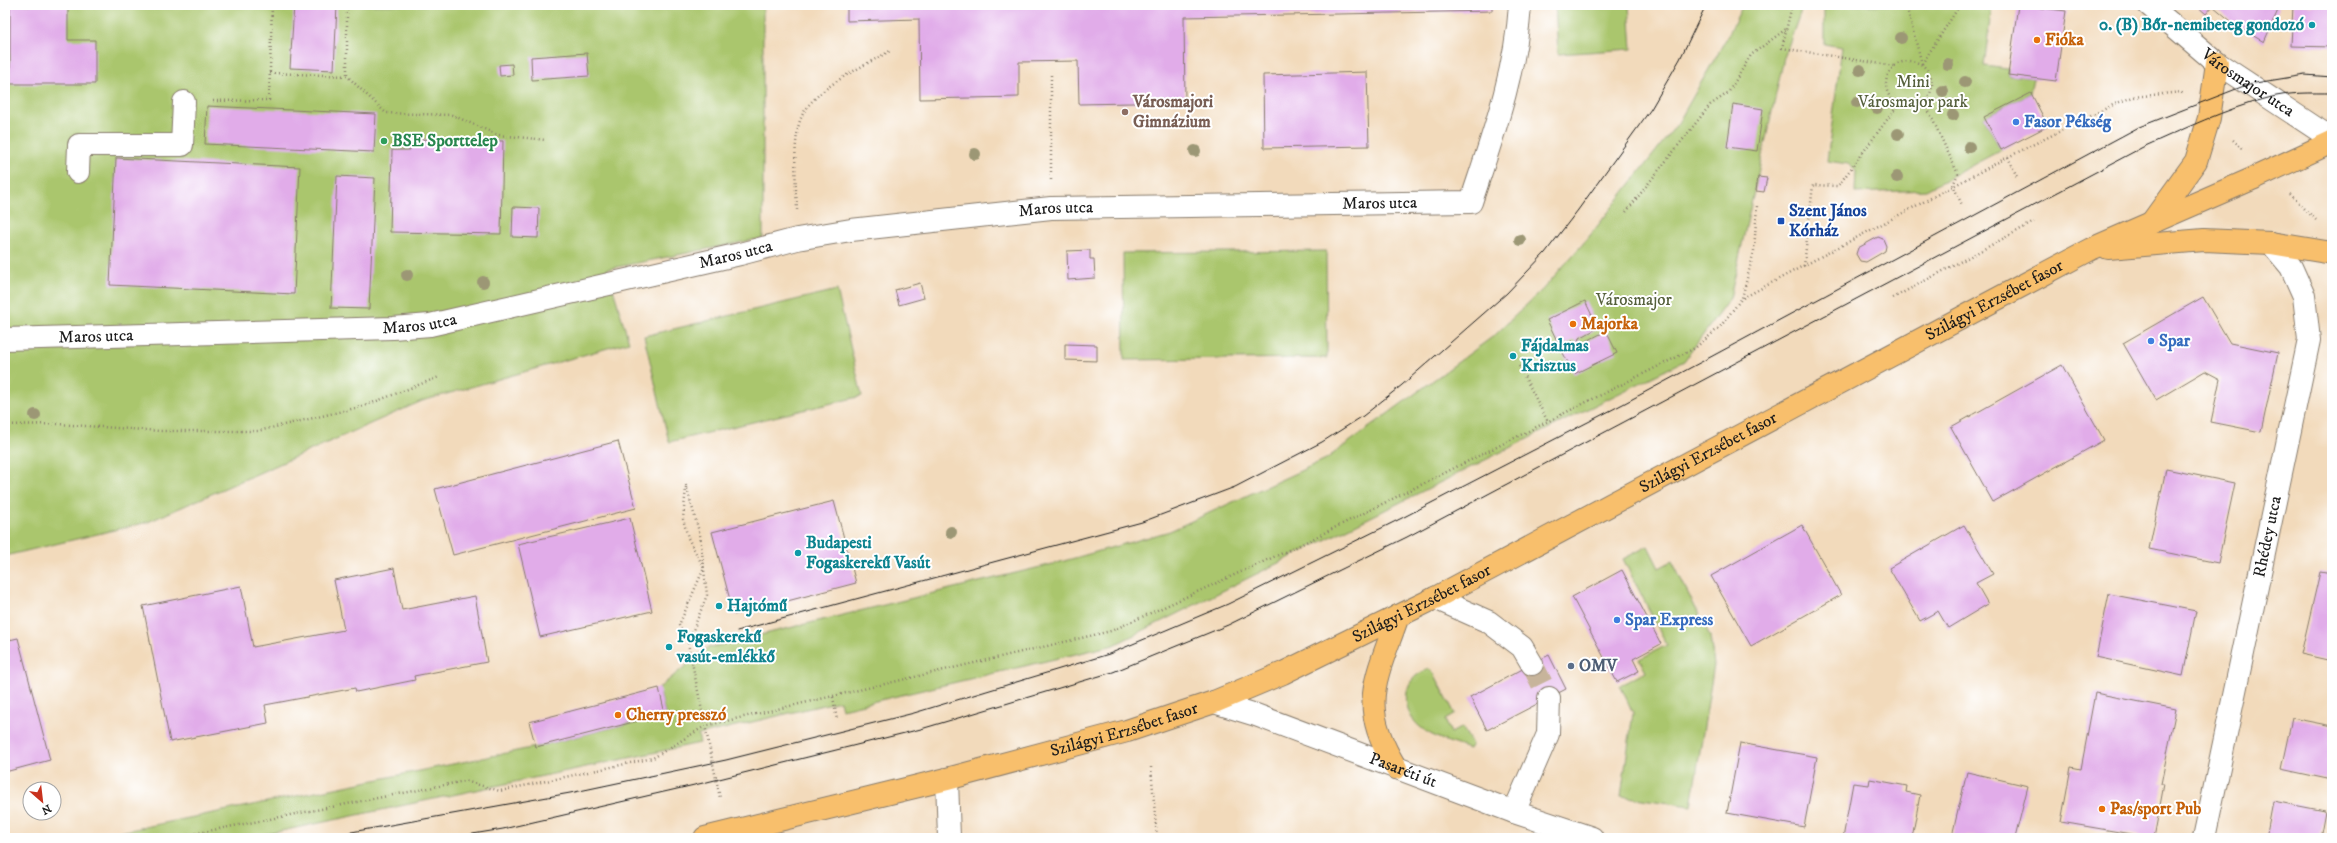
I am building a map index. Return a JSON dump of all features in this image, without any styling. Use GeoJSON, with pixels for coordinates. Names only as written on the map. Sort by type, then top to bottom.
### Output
{"type":"FeatureCollection","features":[{"type":"Feature","properties":{"kind":"main road"},"geometry":{"type":"LineString","coordinates":[[2151,223],[2196,161],[2209,118],[2217,63]]}},
{"type":"Feature","properties":{"kind":"main road","name":"Szilágyi Erzsébet fasor"},"geometry":{"type":"LineString","coordinates":[[705,838],[947,779],[1127,731],[1214,702],[1283,673],[1435,598],[2091,249],[2332,140]]}},
{"type":"Feature","properties":{"kind":"main road","name":"Szilágyi Erzsébet fasor"},"geometry":{"type":"LineString","coordinates":[[2091,249],[2204,240],[2271,243],[2332,253]]}},
{"type":"Feature","properties":{"kind":"main road"},"geometry":{"type":"LineString","coordinates":[[1396,768],[1384,749],[1373,715],[1374,686],[1398,616]]}},
{"type":"Feature","properties":{"kind":"street","name":"Maros utca"},"geometry":{"type":"LineString","coordinates":[[5,340],[386,329],[430,325],[740,254],[797,239],[851,230],[1051,208],[1471,202],[1505,93],[1518,30],[1520,5]]}},
{"type":"Feature","properties":{"kind":"street","name":"Városmajor utca"},"geometry":{"type":"LineString","coordinates":[[2149,5],[2217,63],[2332,140]]}},
{"type":"Feature","properties":{"kind":"street"},"geometry":{"type":"LineString","coordinates":[[78,172],[79,145],[182,145],[184,102]]}},
{"type":"Feature","properties":{"kind":"street","name":"Rhédey utca"},"geometry":{"type":"LineString","coordinates":[[2204,838],[2309,340],[2304,296],[2291,267],[2271,243]]}},
{"type":"Feature","properties":{"kind":"street"},"geometry":{"type":"LineString","coordinates":[[1435,598],[1489,622],[1522,647],[1532,664]]}},
{"type":"Feature","properties":{"kind":"street"},"geometry":{"type":"LineString","coordinates":[[1514,812],[1548,734],[1549,698]]}},
{"type":"Feature","properties":{"kind":"street","name":"Pasaréti út"},"geometry":{"type":"LineString","coordinates":[[1214,702],[1256,715],[1514,812],[1592,838]]}},
{"type":"Feature","properties":{"kind":"street"},"geometry":{"type":"LineString","coordinates":[[947,779],[949,838]]}},
{"type":"Feature","properties":{"kind":"path"},"geometry":{"type":"LineString","coordinates":[[184,102],[270,100],[272,5]]}},
{"type":"Feature","properties":{"kind":"path"},"geometry":{"type":"LineString","coordinates":[[347,5],[347,76]]}},
{"type":"Feature","properties":{"kind":"path"},"geometry":{"type":"LineString","coordinates":[[1792,5],[1782,48],[1894,66],[1908,61],[1922,64]]}},
{"type":"Feature","properties":{"kind":"path"},"geometry":{"type":"LineString","coordinates":[[1894,66],[1889,72],[1886,87],[1888,94],[1898,105],[1912,107],[1924,101],[1932,90],[1932,82],[1927,69],[1922,64],[1906,5]]}},
{"type":"Feature","properties":{"kind":"path"},"geometry":{"type":"LineString","coordinates":[[1922,64],[1960,5]]}},
{"type":"Feature","properties":{"kind":"path"},"geometry":{"type":"LineString","coordinates":[[1626,212],[1710,105],[1728,93],[1751,55],[1786,29]]}},
{"type":"Feature","properties":{"kind":"path"},"geometry":{"type":"LineString","coordinates":[[797,239],[796,156],[801,118],[815,99],[839,78],[890,52]]}},
{"type":"Feature","properties":{"kind":"path"},"geometry":{"type":"LineString","coordinates":[[270,73],[347,76],[386,113],[452,114],[498,135],[546,140]]}},
{"type":"Feature","properties":{"kind":"path"},"geometry":{"type":"LineString","coordinates":[[1051,73],[1051,208]]}},
{"type":"Feature","properties":{"kind":"path"},"geometry":{"type":"LineString","coordinates":[[1742,298],[2008,157],[2133,97],[2181,92],[2209,118]]}},
{"type":"Feature","properties":{"kind":"path"},"geometry":{"type":"LineString","coordinates":[[1924,101],[1958,174],[1953,186],[1962,205]]}},
{"type":"Feature","properties":{"kind":"path"},"geometry":{"type":"LineString","coordinates":[[1804,266],[1813,185],[1838,186],[1898,105]]}},
{"type":"Feature","properties":{"kind":"path"},"geometry":{"type":"LineString","coordinates":[[2008,157],[2017,177]]}},
{"type":"Feature","properties":{"kind":"path"},"geometry":{"type":"LineString","coordinates":[[172,838],[466,781],[500,791],[653,758],[705,726],[833,697],[1111,630],[1298,546],[1547,420],[1694,348],[1720,327],[1742,298],[1754,251],[1758,206]]}},
{"type":"Feature","properties":{"kind":"path"},"geometry":{"type":"LineString","coordinates":[[1893,298],[2034,222]]}},
{"type":"Feature","properties":{"kind":"path"},"geometry":{"type":"LineString","coordinates":[[1519,366],[1547,420]]}},
{"type":"Feature","properties":{"kind":"path"},"geometry":{"type":"LineString","coordinates":[[5,424],[57,424],[160,431],[258,431],[364,406],[439,377]]}},
{"type":"Feature","properties":{"kind":"path"},"geometry":{"type":"LineString","coordinates":[[688,643],[707,595],[704,568],[700,535],[686,485],[683,519],[688,538],[704,568]]}},
{"type":"Feature","properties":{"kind":"path"},"geometry":{"type":"LineString","coordinates":[[704,568],[679,625],[688,643],[720,798]]}},
{"type":"Feature","properties":{"kind":"path"},"geometry":{"type":"LineString","coordinates":[[833,697],[837,720]]}},
{"type":"Feature","properties":{"kind":"path"},"geometry":{"type":"LineString","coordinates":[[1151,767],[1157,838]]}},
{"type":"Feature","properties":{"kind":"green space","name":"BSE Sporttelep"},"geometry":{"type":"Polygon","coordinates":[[[5,5],[763,5],[763,238],[607,269],[629,342],[422,401],[148,522],[5,556],[5,5]]]}},
{"type":"Feature","properties":{"kind":"green space"},"geometry":{"type":"Polygon","coordinates":[[[1555,5],[1629,5],[1632,49],[1558,54],[1555,5]]]}},
{"type":"Feature","properties":{"kind":"green space","name":"Városmajor"},"geometry":{"type":"Polygon","coordinates":[[[1743,5],[1803,5],[1784,58],[1730,298],[1684,361],[1114,645],[842,709],[840,701],[698,735],[700,743],[248,838],[91,838],[536,747],[665,714],[659,688],[707,648],[1057,563],[1170,531],[1326,459],[1495,335],[1543,289],[1588,238],[1678,123],[1726,39],[1743,5]]]}},
{"type":"Feature","properties":{"kind":"green space","name":"Mini Városmajor park"},"geometry":{"type":"Polygon","coordinates":[[[1824,5],[1992,5],[1984,66],[2008,69],[2008,75],[2034,78],[2031,93],[1984,117],[2001,150],[1926,190],[1855,193],[1856,171],[1848,164],[1827,161],[1842,47],[1824,44],[1824,5]]]}},
{"type":"Feature","properties":{"kind":"green space"},"geometry":{"type":"Polygon","coordinates":[[[1326,251],[1327,358],[1124,360],[1123,253],[1326,251]]]}},
{"type":"Feature","properties":{"kind":"green space"},"geometry":{"type":"Polygon","coordinates":[[[837,290],[862,396],[669,442],[644,336],[837,290]]]}},
{"type":"Feature","properties":{"kind":"green space"},"geometry":{"type":"Polygon","coordinates":[[[1648,546],[1659,568],[1672,561],[1710,637],[1714,665],[1691,806],[1621,796],[1633,713],[1620,685],[1646,672],[1639,659],[1667,645],[1623,559],[1648,546]]]}},
{"type":"Feature","properties":{"kind":"green space"},"geometry":{"type":"Polygon","coordinates":[[[1429,669],[1434,673],[1455,714],[1445,720],[1451,733],[1462,727],[1472,744],[1469,749],[1436,737],[1417,724],[1410,716],[1407,705],[1408,688],[1414,678],[1429,669]]]}},
{"type":"Feature","properties":{"kind":"building"},"geometry":{"type":"Polygon","coordinates":[[[10,5],[68,5],[68,40],[95,40],[95,84],[10,84],[10,5]]]}},
{"type":"Feature","properties":{"kind":"building"},"geometry":{"type":"Polygon","coordinates":[[[294,5],[337,5],[334,70],[290,68],[294,5]]]}},
{"type":"Feature","properties":{"kind":"building"},"geometry":{"type":"Polygon","coordinates":[[[847,5],[1492,5],[1492,11],[1184,17],[1185,102],[1079,104],[1078,61],[1019,62],[1019,97],[920,99],[919,19],[847,21],[847,5]]]}},
{"type":"Feature","properties":{"kind":"building","name":"Fióka"},"geometry":{"type":"Polygon","coordinates":[[[2018,5],[2066,11],[2056,81],[2008,75],[2018,5]]]}},
{"type":"Feature","properties":{"kind":"building"},"geometry":{"type":"Polygon","coordinates":[[[2196,5],[2274,5],[2279,8],[2264,42],[2238,27],[2213,6],[2206,14],[2196,5]]]}},
{"type":"Feature","properties":{"kind":"building","name":"0. (B) Bőr-nemibeteg gondozó"},"geometry":{"type":"Polygon","coordinates":[[[2293,5],[2332,5],[2332,47],[2291,46],[2293,5]]]}},
{"type":"Feature","properties":{"kind":"building"},"geometry":{"type":"Polygon","coordinates":[[[587,53],[589,76],[532,80],[531,57],[587,53]]]}},
{"type":"Feature","properties":{"kind":"building"},"geometry":{"type":"Polygon","coordinates":[[[512,64],[513,75],[500,76],[499,65],[512,64]]]}},
{"type":"Feature","properties":{"kind":"building"},"geometry":{"type":"Polygon","coordinates":[[[1367,72],[1369,146],[1264,148],[1263,75],[1367,72]]]}},
{"type":"Feature","properties":{"kind":"building","name":"Fasor Pékség"},"geometry":{"type":"Polygon","coordinates":[[[2031,93],[2048,126],[2001,150],[1984,117],[2031,93]]]}},
{"type":"Feature","properties":{"kind":"building"},"geometry":{"type":"Polygon","coordinates":[[[1733,104],[1763,109],[1757,151],[1727,147],[1733,104]]]}},
{"type":"Feature","properties":{"kind":"building"},"geometry":{"type":"Polygon","coordinates":[[[207,106],[376,114],[374,152],[205,144],[207,106]]]}},
{"type":"Feature","properties":{"kind":"building"},"geometry":{"type":"Polygon","coordinates":[[[410,139],[503,141],[501,234],[390,232],[392,150],[410,150],[410,139]]]}},
{"type":"Feature","properties":{"kind":"building"},"geometry":{"type":"Polygon","coordinates":[[[116,158],[300,167],[294,294],[110,285],[116,158]]]}},
{"type":"Feature","properties":{"kind":"building"},"geometry":{"type":"Polygon","coordinates":[[[337,176],[375,178],[369,309],[331,308],[337,176]]]}},
{"type":"Feature","properties":{"kind":"building"},"geometry":{"type":"Polygon","coordinates":[[[1758,177],[1767,178],[1764,192],[1756,191],[1758,177]]]}},
{"type":"Feature","properties":{"kind":"building"},"geometry":{"type":"Polygon","coordinates":[[[513,207],[539,208],[538,238],[512,237],[513,207]]]}},
{"type":"Feature","properties":{"kind":"building"},"geometry":{"type":"Polygon","coordinates":[[[1878,237],[1883,239],[1886,246],[1885,251],[1866,262],[1860,261],[1856,254],[1858,248],[1878,237]]]}},
{"type":"Feature","properties":{"kind":"building"},"geometry":{"type":"Polygon","coordinates":[[[1090,250],[1090,259],[1094,259],[1095,278],[1068,280],[1067,251],[1090,250]]]}},
{"type":"Feature","properties":{"kind":"building"},"geometry":{"type":"Polygon","coordinates":[[[920,283],[924,298],[899,305],[895,290],[920,283]]]}},
{"type":"Feature","properties":{"kind":"building"},"geometry":{"type":"Polygon","coordinates":[[[2203,297],[2230,343],[2278,353],[2261,432],[2211,422],[2220,379],[2205,371],[2156,400],[2123,343],[2203,297]]]}},
{"type":"Feature","properties":{"kind":"building"},"geometry":{"type":"Polygon","coordinates":[[[1585,301],[1598,328],[1578,339],[1581,344],[1606,331],[1617,353],[1574,374],[1563,353],[1578,345],[1575,340],[1560,347],[1547,320],[1585,301]]]}},
{"type":"Feature","properties":{"kind":"building"},"geometry":{"type":"Polygon","coordinates":[[[1065,344],[1097,345],[1097,361],[1065,360],[1065,344]]]}},
{"type":"Feature","properties":{"kind":"building"},"geometry":{"type":"Polygon","coordinates":[[[2062,365],[2104,440],[1993,502],[1951,427],[2062,365]]]}},
{"type":"Feature","properties":{"kind":"building"},"geometry":{"type":"Polygon","coordinates":[[[618,441],[636,508],[453,555],[435,489],[618,441]]]}},
{"type":"Feature","properties":{"kind":"building"},"geometry":{"type":"Polygon","coordinates":[[[2166,469],[2235,483],[2218,563],[2149,549],[2166,469]]]}},
{"type":"Feature","properties":{"kind":"building"},"geometry":{"type":"Polygon","coordinates":[[[834,501],[856,583],[734,615],[712,532],[834,501]]]}},
{"type":"Feature","properties":{"kind":"building"},"geometry":{"type":"Polygon","coordinates":[[[630,518],[652,611],[540,637],[518,544],[630,518]]]}},
{"type":"Feature","properties":{"kind":"building"},"geometry":{"type":"Polygon","coordinates":[[[1802,525],[1841,595],[1751,646],[1711,576],[1802,525]]]}},
{"type":"Feature","properties":{"kind":"building"},"geometry":{"type":"Polygon","coordinates":[[[1964,525],[1993,574],[1976,583],[1988,604],[1948,628],[1938,611],[1920,621],[1889,568],[1964,525]]]}},
{"type":"Feature","properties":{"kind":"building"},"geometry":{"type":"Polygon","coordinates":[[[394,568],[402,610],[475,596],[487,662],[414,676],[415,680],[356,692],[355,688],[265,705],[268,723],[170,742],[143,606],[241,586],[253,647],[344,630],[334,580],[394,568]]]}},
{"type":"Feature","properties":{"kind":"building","name":"Spar Express"},"geometry":{"type":"Polygon","coordinates":[[[1622,570],[1661,644],[1633,659],[1639,671],[1617,682],[1572,597],[1622,570]]]}},
{"type":"Feature","properties":{"kind":"building"},"geometry":{"type":"Polygon","coordinates":[[[2320,572],[2332,574],[2332,661],[2301,654],[2320,572]]]}},
{"type":"Feature","properties":{"kind":"building"},"geometry":{"type":"Polygon","coordinates":[[[2109,594],[2196,611],[2183,676],[2096,657],[2109,594]]]}},
{"type":"Feature","properties":{"kind":"building"},"geometry":{"type":"Polygon","coordinates":[[[18,638],[50,760],[5,772],[5,641],[18,638]]]}},
{"type":"Feature","properties":{"kind":"building"},"geometry":{"type":"Polygon","coordinates":[[[1549,655],[1566,689],[1487,730],[1470,697],[1549,655]]]}},
{"type":"Feature","properties":{"kind":"building"},"geometry":{"type":"Polygon","coordinates":[[[659,688],[665,714],[536,747],[529,722],[659,688]]]}},
{"type":"Feature","properties":{"kind":"building"},"geometry":{"type":"Polygon","coordinates":[[[2095,693],[2176,709],[2161,784],[2164,784],[2154,838],[2061,822],[2071,767],[2081,769],[2095,693]]]}},
{"type":"Feature","properties":{"kind":"building"},"geometry":{"type":"Polygon","coordinates":[[[2292,718],[2332,726],[2332,780],[2281,769],[2292,718]]]}},
{"type":"Feature","properties":{"kind":"building"},"geometry":{"type":"Polygon","coordinates":[[[1740,743],[1817,757],[1804,827],[1727,813],[1740,743]]]}},
{"type":"Feature","properties":{"kind":"building"},"geometry":{"type":"Polygon","coordinates":[[[1967,772],[2028,786],[2015,838],[1952,836],[1967,772]]]}},
{"type":"Feature","properties":{"kind":"building"},"geometry":{"type":"Polygon","coordinates":[[[1870,779],[1907,786],[1906,792],[1920,795],[1912,838],[1843,838],[1853,783],[1869,785],[1870,779]]]}},
{"type":"Feature","properties":{"kind":"building"},"geometry":{"type":"Polygon","coordinates":[[[2273,801],[2325,811],[2320,838],[2266,838],[2273,801]]]}},
{"type":"Feature","properties":{"kind":"tunnel"},"geometry":{"type":"LineString","coordinates":[[1532,664],[1549,698]]}},
{"type":"Feature","properties":{"kind":"tram line"},"geometry":{"type":"LineString","coordinates":[[737,631],[1142,522],[1235,487],[1322,442],[1363,416],[1402,385],[1507,293],[1545,253],[1651,109],[1680,59],[1706,5]]}},
{"type":"Feature","properties":{"kind":"tram line"},"geometry":{"type":"LineString","coordinates":[[318,838],[570,793],[726,760],[914,713],[1109,654],[1228,604],[1404,517],[1623,404],[2139,127],[2249,84],[2305,75],[2332,77]]}},
{"type":"Feature","properties":{"kind":"tram line"},"geometry":{"type":"LineString","coordinates":[[449,838],[503,829],[703,783],[921,729],[1113,672],[1228,625],[1407,537],[2143,147],[2205,120],[2268,98],[2300,93],[2332,93]]}},
{"type":"Feature","properties":{"kind":"place","name":"0. (B) Bőr-nemibeteg gondozó"},"geometry":{"type":"Point","coordinates":[2312,25]}},
{"type":"Feature","properties":{"kind":"place","name":"Fióka"},"geometry":{"type":"Point","coordinates":[2037,40]}},
{"type":"Feature","properties":{"kind":"place","name":"Városmajori Gimnázium"},"geometry":{"type":"Point","coordinates":[1125,112]}},
{"type":"Feature","properties":{"kind":"place","name":"Fasor Pékség"},"geometry":{"type":"Point","coordinates":[2016,122]}},
{"type":"Feature","properties":{"kind":"place","name":"BSE Sporttelep"},"geometry":{"type":"Point","coordinates":[384,141]}},
{"type":"Feature","properties":{"kind":"place","name":"Szent János Kórház"},"geometry":{"type":"Point","coordinates":[1781,221]}},
{"type":"Feature","properties":{"kind":"place","name":"Majorka"},"geometry":{"type":"Point","coordinates":[1573,324]}},
{"type":"Feature","properties":{"kind":"place","name":"Spar"},"geometry":{"type":"Point","coordinates":[2151,341]}},
{"type":"Feature","properties":{"kind":"place","name":"Fájdalmas Krisztus"},"geometry":{"type":"Point","coordinates":[1513,356]}},
{"type":"Feature","properties":{"kind":"place","name":"Budapesti Fogaskerekű Vasút"},"geometry":{"type":"Point","coordinates":[798,553]}},
{"type":"Feature","properties":{"kind":"place","name":"Hajtómű"},"geometry":{"type":"Point","coordinates":[719,606]}},
{"type":"Feature","properties":{"kind":"place","name":"Spar Express"},"geometry":{"type":"Point","coordinates":[1617,620]}},
{"type":"Feature","properties":{"kind":"place","name":"Fogaskerekű vasút-emlékkő"},"geometry":{"type":"Point","coordinates":[669,647]}},
{"type":"Feature","properties":{"kind":"place","name":"OMV"},"geometry":{"type":"Point","coordinates":[1571,666]}},
{"type":"Feature","properties":{"kind":"place","name":"Cherry presszó"},"geometry":{"type":"Point","coordinates":[618,715]}},
{"type":"Feature","properties":{"kind":"place","name":"Pas/sport Pub"},"geometry":{"type":"Point","coordinates":[2102,809]}}]}
